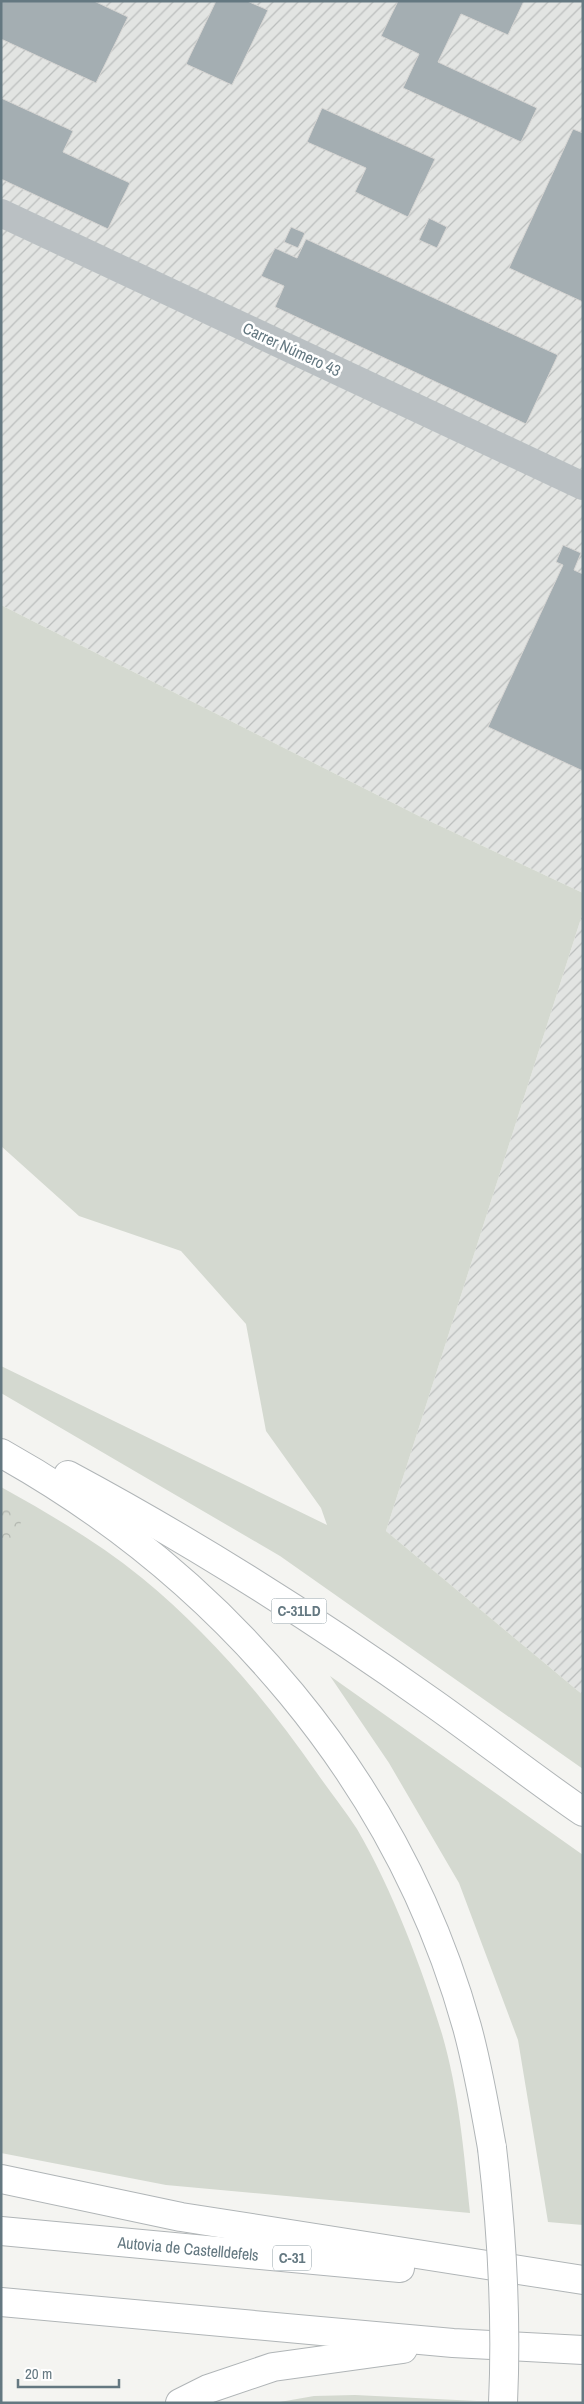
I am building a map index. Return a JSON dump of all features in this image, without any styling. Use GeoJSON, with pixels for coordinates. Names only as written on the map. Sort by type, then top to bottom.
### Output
{"type":"FeatureCollection","features":[{"type":"Feature","properties":{"kind":"highway","name":"C-31LD"},"geometry":{"type":"LineString","coordinates":[[1,1443],[48,1465],[152,1520],[295,1608],[433,1703],[583,1812]]}},
{"type":"Feature","properties":{"kind":"highway"},"geometry":{"type":"LineString","coordinates":[[1,1453],[41,1475],[138,1544],[184,1582],[264,1660],[335,1749],[363,1791],[392,1841],[414,1884],[435,1934],[468,2033],[477,2067],[492,2148],[501,2231],[505,2310],[503,2403]]}},
{"type":"Feature","properties":{"kind":"highway"},"geometry":{"type":"LineString","coordinates":[[1,2179],[181,2217]]}},
{"type":"Feature","properties":{"kind":"highway"},"geometry":{"type":"LineString","coordinates":[[1,2198],[181,2217],[583,2280]]}},
{"type":"Feature","properties":{"kind":"highway","name":"Autovia de Castelldefels"},"geometry":{"type":"LineString","coordinates":[[1,2231],[583,2286]]}},
{"type":"Feature","properties":{"kind":"highway"},"geometry":{"type":"LineString","coordinates":[[1,2302],[453,2343],[583,2350]]}},
{"type":"Feature","properties":{"kind":"highway"},"geometry":{"type":"LineString","coordinates":[[180,2403],[208,2389],[273,2367],[453,2343]]}},
{"type":"Feature","properties":{"kind":"street","name":"Carrer Número 43"},"geometry":{"type":"LineString","coordinates":[[1,213],[583,486]]}},
{"type":"Feature","properties":{"kind":"shaded area"},"geometry":{"type":"Polygon","coordinates":[[[1,1],[583,1],[583,893],[419,816],[1,605],[1,1]]]}},
{"type":"Feature","properties":{"kind":"shaded area"},"geometry":{"type":"Polygon","coordinates":[[[583,912],[583,1695],[386,1531],[583,912]]]}},
{"type":"Feature","properties":{"kind":"green space"},"geometry":{"type":"Polygon","coordinates":[[[1,605],[419,816],[583,893],[583,912],[386,1531],[583,1695],[583,1769],[280,1556],[1,1393],[1,1366],[327,1525],[321,1508],[266,1431],[246,1324],[181,1251],[79,1216],[1,1146],[1,605]]]}},
{"type":"Feature","properties":{"kind":"green space"},"geometry":{"type":"Polygon","coordinates":[[[1,1487],[56,1518],[109,1553],[142,1578],[191,1622],[258,1694],[348,1815],[370,1852],[394,1903],[425,1983],[442,2034],[457,2100],[470,2213],[166,2185],[1,2153],[1,1487]]]}},
{"type":"Feature","properties":{"kind":"green space"},"geometry":{"type":"Polygon","coordinates":[[[1,1499],[9,1504],[21,1521],[18,1542],[1,1555],[1,1499]]]}},
{"type":"Feature","properties":{"kind":"green space"},"geometry":{"type":"Polygon","coordinates":[[[330,1676],[583,1855],[583,2225],[548,2222],[518,2040],[459,1883],[389,1763],[330,1676]]]}},
{"type":"Feature","properties":{"kind":"green space"},"geometry":{"type":"Polygon","coordinates":[[[355,2395],[477,2401],[274,2403],[314,2396],[355,2395]]]}},
{"type":"Feature","properties":{"kind":"building"},"geometry":{"type":"Polygon","coordinates":[[[1,1],[94,1],[128,17],[96,83],[1,39],[1,1]]]}},
{"type":"Feature","properties":{"kind":"building"},"geometry":{"type":"Polygon","coordinates":[[[216,1],[247,1],[268,10],[232,85],[186,64],[216,1]]]}},
{"type":"Feature","properties":{"kind":"building"},"geometry":{"type":"Polygon","coordinates":[[[398,1],[524,1],[508,35],[461,14],[438,62],[537,108],[521,142],[403,88],[419,54],[381,36],[398,1]]]}},
{"type":"Feature","properties":{"kind":"building"},"geometry":{"type":"Polygon","coordinates":[[[1,98],[73,131],[63,152],[130,183],[108,229],[1,179],[1,98]]]}},
{"type":"Feature","properties":{"kind":"building"},"geometry":{"type":"Polygon","coordinates":[[[322,108],[435,159],[408,217],[355,192],[366,168],[307,142],[322,108]]]}},
{"type":"Feature","properties":{"kind":"building"},"geometry":{"type":"Polygon","coordinates":[[[573,129],[583,133],[583,302],[509,268],[573,129]]]}},
{"type":"Feature","properties":{"kind":"building"},"geometry":{"type":"Polygon","coordinates":[[[429,218],[447,227],[437,248],[419,240],[429,218]]]}},
{"type":"Feature","properties":{"kind":"building"},"geometry":{"type":"Polygon","coordinates":[[[291,227],[305,233],[298,248],[284,242],[291,227]]]}},
{"type":"Feature","properties":{"kind":"building"},"geometry":{"type":"Polygon","coordinates":[[[306,239],[558,355],[526,424],[275,307],[284,286],[261,276],[275,248],[297,258],[306,239]]]}},
{"type":"Feature","properties":{"kind":"building"},"geometry":{"type":"Polygon","coordinates":[[[563,545],[581,553],[574,570],[583,574],[583,771],[488,727],[563,565],[556,562],[563,545]]]}}]}
